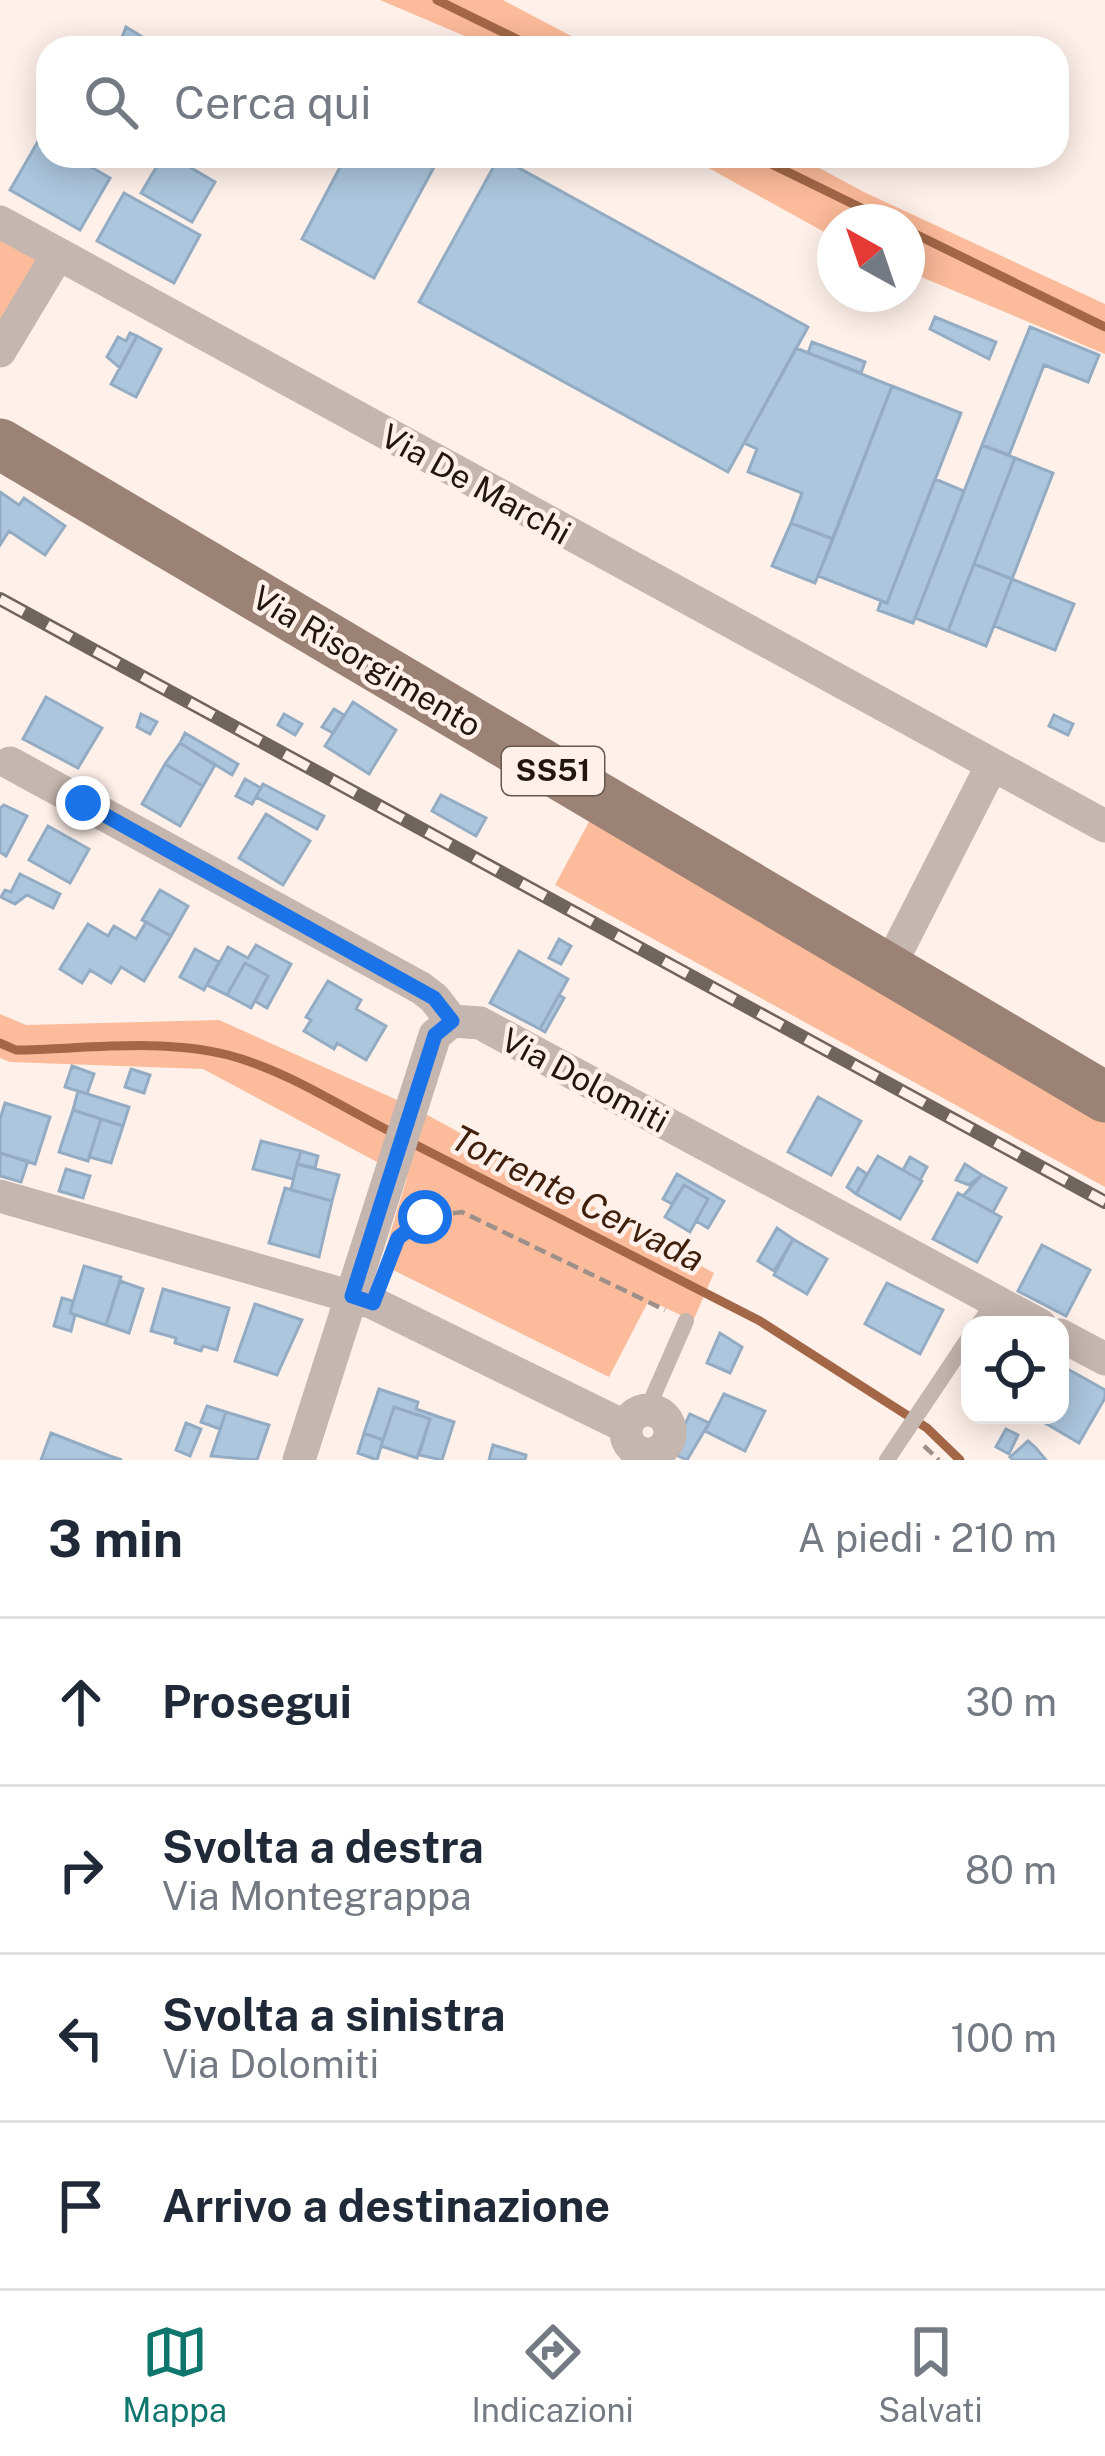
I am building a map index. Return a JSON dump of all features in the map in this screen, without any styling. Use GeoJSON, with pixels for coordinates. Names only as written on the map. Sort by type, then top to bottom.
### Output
{"type":"FeatureCollection","features":[{"type":"Feature","properties":{"kind":"main road","name":"Via Risorgimento"},"geometry":{"type":"LineString","coordinates":[[0,445],[1105,1097]]}},
{"type":"Feature","properties":{"kind":"street","name":"Via De Marchi"},"geometry":{"type":"LineString","coordinates":[[0,221],[1105,826]]}},
{"type":"Feature","properties":{"kind":"street"},"geometry":{"type":"LineString","coordinates":[[0,351],[57,256]]}},
{"type":"Feature","properties":{"kind":"street","name":"Via Dolomiti"},"geometry":{"type":"LineString","coordinates":[[10,763],[421,988],[452,1021],[480,1023],[986,1313]]}},
{"type":"Feature","properties":{"kind":"street"},"geometry":{"type":"LineString","coordinates":[[888,969],[992,765]]}},
{"type":"Feature","properties":{"kind":"street"},"geometry":{"type":"LineString","coordinates":[[299,1460],[435,1035],[452,1021]]}},
{"type":"Feature","properties":{"kind":"street"},"geometry":{"type":"LineString","coordinates":[[0,1196],[352,1296],[637,1419],[632,1448],[652,1457]]}},
{"type":"Feature","properties":{"kind":"street"},"geometry":{"type":"LineString","coordinates":[[1069,1340],[1105,1359]]}},
{"type":"Feature","properties":{"kind":"lane"},"geometry":{"type":"LineString","coordinates":[[637,1419],[686,1321]]}},
{"type":"Feature","properties":{"kind":"lane"},"geometry":{"type":"LineString","coordinates":[[887,1460],[961,1349]]}},
{"type":"Feature","properties":{"kind":"path"},"geometry":{"type":"LineString","coordinates":[[398,1238],[425,1217],[463,1212],[686,1321]]}},
{"type":"Feature","properties":{"kind":"shaded area"},"geometry":{"type":"Polygon","coordinates":[[[380,0],[503,0],[571,36],[465,36],[380,0]]]}},
{"type":"Feature","properties":{"kind":"shaded area"},"geometry":{"type":"Polygon","coordinates":[[[709,168],[819,168],[890,204],[817,204],[817,228],[709,168]]]}},
{"type":"Feature","properties":{"kind":"shaded area"},"geometry":{"type":"Polygon","coordinates":[[[925,220],[1105,304],[1105,354],[925,279],[925,220]]]}},
{"type":"Feature","properties":{"kind":"shaded area"},"geometry":{"type":"Polygon","coordinates":[[[0,222],[57,256],[0,351],[0,222]]]}},
{"type":"Feature","properties":{"kind":"shaded area"},"geometry":{"type":"Polygon","coordinates":[[[591,818],[1105,1122],[1105,1187],[555,885],[591,818]]]}},
{"type":"Feature","properties":{"kind":"shaded area"},"geometry":{"type":"Polygon","coordinates":[[[0,1014],[26,1025],[219,1020],[413,1107],[714,1273],[693,1321],[649,1300],[609,1377],[381,1264],[407,1178],[203,1069],[0,1058],[0,1014]]]}},
{"type":"Feature","properties":{"kind":"building"},"geometry":{"type":"Polygon","coordinates":[[[36,145],[36,168],[93,168],[110,178],[80,230],[10,190],[36,145]]]}},
{"type":"Feature","properties":{"kind":"building"},"geometry":{"type":"Polygon","coordinates":[[[156,168],[191,168],[215,182],[192,222],[141,193],[156,168]]]}},
{"type":"Feature","properties":{"kind":"building"},"geometry":{"type":"Polygon","coordinates":[[[340,168],[434,168],[374,278],[302,239],[340,168]]]}},
{"type":"Feature","properties":{"kind":"building"},"geometry":{"type":"Polygon","coordinates":[[[493,168],[519,168],[808,327],[728,472],[419,302],[493,168]]]}},
{"type":"Feature","properties":{"kind":"building"},"geometry":{"type":"Polygon","coordinates":[[[124,193],[200,235],[174,283],[97,241],[124,193]]]}},
{"type":"Feature","properties":{"kind":"building"},"geometry":{"type":"Polygon","coordinates":[[[935,317],[996,342],[989,359],[930,329],[935,317]]]}},
{"type":"Feature","properties":{"kind":"building"},"geometry":{"type":"Polygon","coordinates":[[[1030,327],[1099,355],[1088,382],[1044,365],[1009,455],[982,445],[1030,327]]]}},
{"type":"Feature","properties":{"kind":"building"},"geometry":{"type":"Polygon","coordinates":[[[130,333],[137,336],[120,368],[107,357],[118,337],[126,341],[130,333]]]}},
{"type":"Feature","properties":{"kind":"building"},"geometry":{"type":"Polygon","coordinates":[[[137,336],[161,349],[136,397],[111,384],[137,336]]]}},
{"type":"Feature","properties":{"kind":"building"},"geometry":{"type":"Polygon","coordinates":[[[812,342],[865,362],[861,373],[808,353],[812,342]]]}},
{"type":"Feature","properties":{"kind":"building"},"geometry":{"type":"Polygon","coordinates":[[[796,348],[892,386],[833,539],[791,523],[802,493],[748,472],[757,449],[744,443],[796,348]]]}},
{"type":"Feature","properties":{"kind":"building"},"geometry":{"type":"Polygon","coordinates":[[[892,386],[961,413],[887,603],[818,576],[892,386]]]}},
{"type":"Feature","properties":{"kind":"building"},"geometry":{"type":"Polygon","coordinates":[[[982,445],[1015,458],[948,631],[915,618],[982,445]]]}},
{"type":"Feature","properties":{"kind":"building"},"geometry":{"type":"Polygon","coordinates":[[[1015,458],[1053,473],[1012,579],[974,564],[1015,458]]]}},
{"type":"Feature","properties":{"kind":"building"},"geometry":{"type":"Polygon","coordinates":[[[935,479],[964,491],[913,623],[878,610],[881,601],[887,603],[935,479]]]}},
{"type":"Feature","properties":{"kind":"building"},"geometry":{"type":"Polygon","coordinates":[[[0,492],[19,505],[24,498],[65,526],[45,555],[9,531],[0,545],[0,492]]]}},
{"type":"Feature","properties":{"kind":"building"},"geometry":{"type":"Polygon","coordinates":[[[791,523],[833,539],[815,583],[772,566],[791,523]]]}},
{"type":"Feature","properties":{"kind":"building"},"geometry":{"type":"Polygon","coordinates":[[[974,564],[1012,579],[986,646],[948,631],[974,564]]]}},
{"type":"Feature","properties":{"kind":"building"},"geometry":{"type":"Polygon","coordinates":[[[1012,579],[1074,604],[1055,650],[994,626],[1012,579]]]}},
{"type":"Feature","properties":{"kind":"building"},"geometry":{"type":"Polygon","coordinates":[[[46,697],[102,728],[78,768],[23,739],[46,697]]]}},
{"type":"Feature","properties":{"kind":"building"},"geometry":{"type":"Polygon","coordinates":[[[353,702],[396,730],[369,774],[325,746],[353,702]]]}},
{"type":"Feature","properties":{"kind":"building"},"geometry":{"type":"Polygon","coordinates":[[[334,709],[344,715],[333,733],[322,727],[334,709]]]}},
{"type":"Feature","properties":{"kind":"building"},"geometry":{"type":"Polygon","coordinates":[[[141,714],[157,722],[150,734],[137,727],[141,714]]]}},
{"type":"Feature","properties":{"kind":"building"},"geometry":{"type":"Polygon","coordinates":[[[284,714],[302,724],[295,735],[278,725],[284,714]]]}},
{"type":"Feature","properties":{"kind":"building"},"geometry":{"type":"Polygon","coordinates":[[[1054,715],[1073,724],[1068,735],[1049,726],[1054,715]]]}},
{"type":"Feature","properties":{"kind":"building"},"geometry":{"type":"Polygon","coordinates":[[[185,733],[238,764],[232,775],[180,743],[185,733]]]}},
{"type":"Feature","properties":{"kind":"building"},"geometry":{"type":"Polygon","coordinates":[[[180,743],[215,765],[203,786],[165,764],[180,743]]]}},
{"type":"Feature","properties":{"kind":"building"},"geometry":{"type":"Polygon","coordinates":[[[165,764],[203,786],[180,826],[142,804],[165,764]]]}},
{"type":"Feature","properties":{"kind":"building"},"geometry":{"type":"Polygon","coordinates":[[[245,779],[261,788],[252,804],[236,796],[245,779]]]}},
{"type":"Feature","properties":{"kind":"building"},"geometry":{"type":"Polygon","coordinates":[[[263,784],[324,816],[317,829],[256,797],[263,784]]]}},
{"type":"Feature","properties":{"kind":"building"},"geometry":{"type":"Polygon","coordinates":[[[441,795],[486,818],[476,836],[432,811],[441,795]]]}},
{"type":"Feature","properties":{"kind":"building"},"geometry":{"type":"Polygon","coordinates":[[[4,805],[27,816],[6,856],[0,852],[0,808],[4,805]]]}},
{"type":"Feature","properties":{"kind":"building"},"geometry":{"type":"Polygon","coordinates":[[[266,814],[310,841],[283,885],[239,858],[266,814]]]}},
{"type":"Feature","properties":{"kind":"building"},"geometry":{"type":"Polygon","coordinates":[[[48,826],[89,849],[70,883],[29,860],[48,826]]]}},
{"type":"Feature","properties":{"kind":"building"},"geometry":{"type":"Polygon","coordinates":[[[20,874],[60,894],[53,908],[27,895],[15,904],[1,897],[5,890],[11,892],[20,874]]]}},
{"type":"Feature","properties":{"kind":"building"},"geometry":{"type":"Polygon","coordinates":[[[160,890],[188,906],[171,936],[142,920],[160,890]]]}},
{"type":"Feature","properties":{"kind":"building"},"geometry":{"type":"Polygon","coordinates":[[[146,922],[171,936],[144,981],[121,967],[111,983],[90,970],[82,983],[60,969],[88,924],[108,936],[114,926],[136,939],[146,922]]]}},
{"type":"Feature","properties":{"kind":"building"},"geometry":{"type":"Polygon","coordinates":[[[559,939],[571,946],[561,964],[549,958],[559,939]]]}},
{"type":"Feature","properties":{"kind":"building"},"geometry":{"type":"Polygon","coordinates":[[[256,945],[291,964],[267,1008],[255,1001],[268,976],[245,963],[227,995],[207,985],[228,947],[248,958],[256,945]]]}},
{"type":"Feature","properties":{"kind":"building"},"geometry":{"type":"Polygon","coordinates":[[[195,949],[219,962],[204,990],[180,977],[195,949]]]}},
{"type":"Feature","properties":{"kind":"building"},"geometry":{"type":"Polygon","coordinates":[[[519,951],[568,979],[540,1029],[490,1003],[519,951]]]}},
{"type":"Feature","properties":{"kind":"building"},"geometry":{"type":"Polygon","coordinates":[[[245,963],[268,976],[251,1008],[227,995],[245,963]]]}},
{"type":"Feature","properties":{"kind":"building"},"geometry":{"type":"Polygon","coordinates":[[[328,981],[361,1000],[356,1009],[386,1026],[366,1060],[304,1031],[311,1020],[306,1017],[328,981]]]}},
{"type":"Feature","properties":{"kind":"building"},"geometry":{"type":"Polygon","coordinates":[[[559,995],[564,998],[545,1032],[540,1029],[559,995]]]}},
{"type":"Feature","properties":{"kind":"building"},"geometry":{"type":"Polygon","coordinates":[[[72,1066],[94,1074],[87,1094],[65,1087],[72,1066]]]}},
{"type":"Feature","properties":{"kind":"building"},"geometry":{"type":"Polygon","coordinates":[[[131,1069],[150,1075],[144,1093],[125,1087],[131,1069]]]}},
{"type":"Feature","properties":{"kind":"building"},"geometry":{"type":"Polygon","coordinates":[[[78,1091],[129,1107],[123,1126],[73,1110],[78,1091]]]}},
{"type":"Feature","properties":{"kind":"building"},"geometry":{"type":"Polygon","coordinates":[[[818,1097],[861,1121],[831,1175],[788,1152],[818,1097]]]}},
{"type":"Feature","properties":{"kind":"building"},"geometry":{"type":"Polygon","coordinates":[[[5,1103],[50,1117],[35,1164],[0,1153],[5,1103]]]}},
{"type":"Feature","properties":{"kind":"building"},"geometry":{"type":"Polygon","coordinates":[[[73,1110],[101,1119],[88,1161],[59,1152],[73,1110]]]}},
{"type":"Feature","properties":{"kind":"building"},"geometry":{"type":"Polygon","coordinates":[[[101,1119],[123,1126],[111,1163],[89,1157],[101,1119]]]}},
{"type":"Feature","properties":{"kind":"building"},"geometry":{"type":"Polygon","coordinates":[[[261,1141],[301,1151],[293,1179],[253,1169],[261,1141]]]}},
{"type":"Feature","properties":{"kind":"building"},"geometry":{"type":"Polygon","coordinates":[[[301,1151],[318,1156],[315,1168],[297,1164],[301,1151]]]}},
{"type":"Feature","properties":{"kind":"building"},"geometry":{"type":"Polygon","coordinates":[[[0,1153],[28,1161],[21,1182],[0,1176],[0,1153]]]}},
{"type":"Feature","properties":{"kind":"building"},"geometry":{"type":"Polygon","coordinates":[[[878,1156],[922,1181],[900,1219],[856,1194],[878,1156]]]}},
{"type":"Feature","properties":{"kind":"building"},"geometry":{"type":"Polygon","coordinates":[[[910,1157],[927,1167],[920,1180],[903,1170],[910,1157]]]}},
{"type":"Feature","properties":{"kind":"building"},"geometry":{"type":"Polygon","coordinates":[[[297,1164],[339,1175],[332,1201],[291,1190],[297,1164]]]}},
{"type":"Feature","properties":{"kind":"building"},"geometry":{"type":"Polygon","coordinates":[[[965,1164],[982,1175],[969,1185],[956,1180],[965,1164]]]}},
{"type":"Feature","properties":{"kind":"building"},"geometry":{"type":"Polygon","coordinates":[[[858,1168],[867,1174],[856,1194],[847,1187],[858,1168]]]}},
{"type":"Feature","properties":{"kind":"building"},"geometry":{"type":"Polygon","coordinates":[[[66,1169],[90,1176],[83,1198],[59,1191],[66,1169]]]}},
{"type":"Feature","properties":{"kind":"building"},"geometry":{"type":"Polygon","coordinates":[[[677,1174],[724,1201],[708,1228],[696,1221],[708,1199],[684,1185],[672,1204],[663,1199],[677,1174]]]}},
{"type":"Feature","properties":{"kind":"building"},"geometry":{"type":"Polygon","coordinates":[[[982,1175],[1006,1188],[993,1212],[963,1196],[982,1175]]]}},
{"type":"Feature","properties":{"kind":"building"},"geometry":{"type":"Polygon","coordinates":[[[684,1185],[708,1199],[690,1232],[665,1217],[684,1185]]]}},
{"type":"Feature","properties":{"kind":"building"},"geometry":{"type":"Polygon","coordinates":[[[285,1188],[332,1201],[319,1257],[269,1243],[285,1188]]]}},
{"type":"Feature","properties":{"kind":"building"},"geometry":{"type":"Polygon","coordinates":[[[958,1193],[1001,1217],[977,1262],[933,1239],[958,1193]]]}},
{"type":"Feature","properties":{"kind":"building"},"geometry":{"type":"Polygon","coordinates":[[[777,1228],[793,1239],[774,1271],[758,1261],[777,1228]]]}},
{"type":"Feature","properties":{"kind":"building"},"geometry":{"type":"Polygon","coordinates":[[[793,1239],[827,1259],[807,1294],[774,1275],[793,1239]]]}},
{"type":"Feature","properties":{"kind":"building"},"geometry":{"type":"Polygon","coordinates":[[[1042,1245],[1090,1270],[1066,1316],[1018,1291],[1042,1245]]]}},
{"type":"Feature","properties":{"kind":"building"},"geometry":{"type":"Polygon","coordinates":[[[84,1266],[121,1277],[106,1325],[70,1313],[84,1266]]]}},
{"type":"Feature","properties":{"kind":"building"},"geometry":{"type":"Polygon","coordinates":[[[120,1281],[143,1289],[129,1333],[106,1325],[120,1281]]]}},
{"type":"Feature","properties":{"kind":"building"},"geometry":{"type":"Polygon","coordinates":[[[887,1283],[943,1310],[920,1354],[865,1324],[887,1283]]]}},
{"type":"Feature","properties":{"kind":"building"},"geometry":{"type":"Polygon","coordinates":[[[163,1289],[229,1308],[217,1350],[203,1346],[201,1351],[151,1331],[163,1289]]]}},
{"type":"Feature","properties":{"kind":"building"},"geometry":{"type":"Polygon","coordinates":[[[62,1298],[73,1301],[71,1331],[54,1326],[62,1298]]]}},
{"type":"Feature","properties":{"kind":"building"},"geometry":{"type":"Polygon","coordinates":[[[255,1304],[302,1320],[277,1375],[235,1361],[255,1304]]]}},
{"type":"Feature","properties":{"kind":"building"},"geometry":{"type":"Polygon","coordinates":[[[720,1333],[742,1347],[730,1373],[707,1363],[720,1333]]]}},
{"type":"Feature","properties":{"kind":"building"},"geometry":{"type":"Polygon","coordinates":[[[1069,1370],[1105,1390],[1079,1443],[1047,1424],[1069,1424],[1069,1370]]]}},
{"type":"Feature","properties":{"kind":"building"},"geometry":{"type":"Polygon","coordinates":[[[379,1389],[418,1402],[416,1409],[454,1422],[442,1460],[419,1455],[430,1419],[394,1407],[383,1440],[364,1433],[379,1389]]]}},
{"type":"Feature","properties":{"kind":"building"},"geometry":{"type":"Polygon","coordinates":[[[724,1394],[765,1411],[745,1451],[705,1431],[724,1394]]]}},
{"type":"Feature","properties":{"kind":"building"},"geometry":{"type":"Polygon","coordinates":[[[207,1406],[226,1412],[220,1429],[201,1422],[207,1406]]]}},
{"type":"Feature","properties":{"kind":"building"},"geometry":{"type":"Polygon","coordinates":[[[394,1407],[430,1419],[417,1458],[381,1446],[394,1407]]]}},
{"type":"Feature","properties":{"kind":"building"},"geometry":{"type":"Polygon","coordinates":[[[226,1412],[269,1425],[257,1460],[211,1456],[226,1412]]]}},
{"type":"Feature","properties":{"kind":"building"},"geometry":{"type":"Polygon","coordinates":[[[690,1414],[709,1423],[687,1460],[670,1452],[672,1440],[676,1442],[690,1414]]]}},
{"type":"Feature","properties":{"kind":"building"},"geometry":{"type":"Polygon","coordinates":[[[186,1423],[201,1429],[190,1456],[176,1450],[186,1423]]]}},
{"type":"Feature","properties":{"kind":"building"},"geometry":{"type":"Polygon","coordinates":[[[1006,1429],[1018,1435],[1009,1454],[996,1447],[1006,1429]]]}},
{"type":"Feature","properties":{"kind":"building"},"geometry":{"type":"Polygon","coordinates":[[[51,1433],[110,1456],[122,1460],[41,1460],[51,1433]]]}},
{"type":"Feature","properties":{"kind":"building"},"geometry":{"type":"Polygon","coordinates":[[[364,1433],[383,1440],[377,1460],[358,1453],[364,1433]]]}},
{"type":"Feature","properties":{"kind":"building"},"geometry":{"type":"Polygon","coordinates":[[[1028,1441],[1035,1447],[1046,1460],[1010,1457],[1028,1441]]]}},
{"type":"Feature","properties":{"kind":"building"},"geometry":{"type":"Polygon","coordinates":[[[493,1445],[526,1455],[525,1460],[489,1460],[493,1445]]]}},
{"type":"Feature","properties":{"kind":"waterway"},"geometry":{"type":"LineString","coordinates":[[437,0],[510,36]]}},
{"type":"Feature","properties":{"kind":"waterway"},"geometry":{"type":"LineString","coordinates":[[780,168],[853,204]]}},
{"type":"Feature","properties":{"kind":"waterway"},"geometry":{"type":"LineString","coordinates":[[925,239],[1105,327]]}},
{"type":"Feature","properties":{"kind":"waterway","name":"Torrente Cervada"},"geometry":{"type":"LineString","coordinates":[[0,1043],[16,1050],[150,1046],[228,1055],[292,1079],[395,1134]]}},
{"type":"Feature","properties":{"kind":"waterway","name":"Torrente Cervada"},"geometry":{"type":"LineString","coordinates":[[410,1142],[760,1321],[927,1428],[960,1460]]}},
{"type":"Feature","properties":{"kind":"railway"},"geometry":{"type":"LineString","coordinates":[[0,599],[1105,1202]]}},
{"type":"Feature","properties":{"kind":"route"},"geometry":{"type":"LineString","coordinates":[[83,803],[434,998],[452,1021],[435,1035],[352,1296],[373,1303],[398,1238],[425,1217]]}}]}
